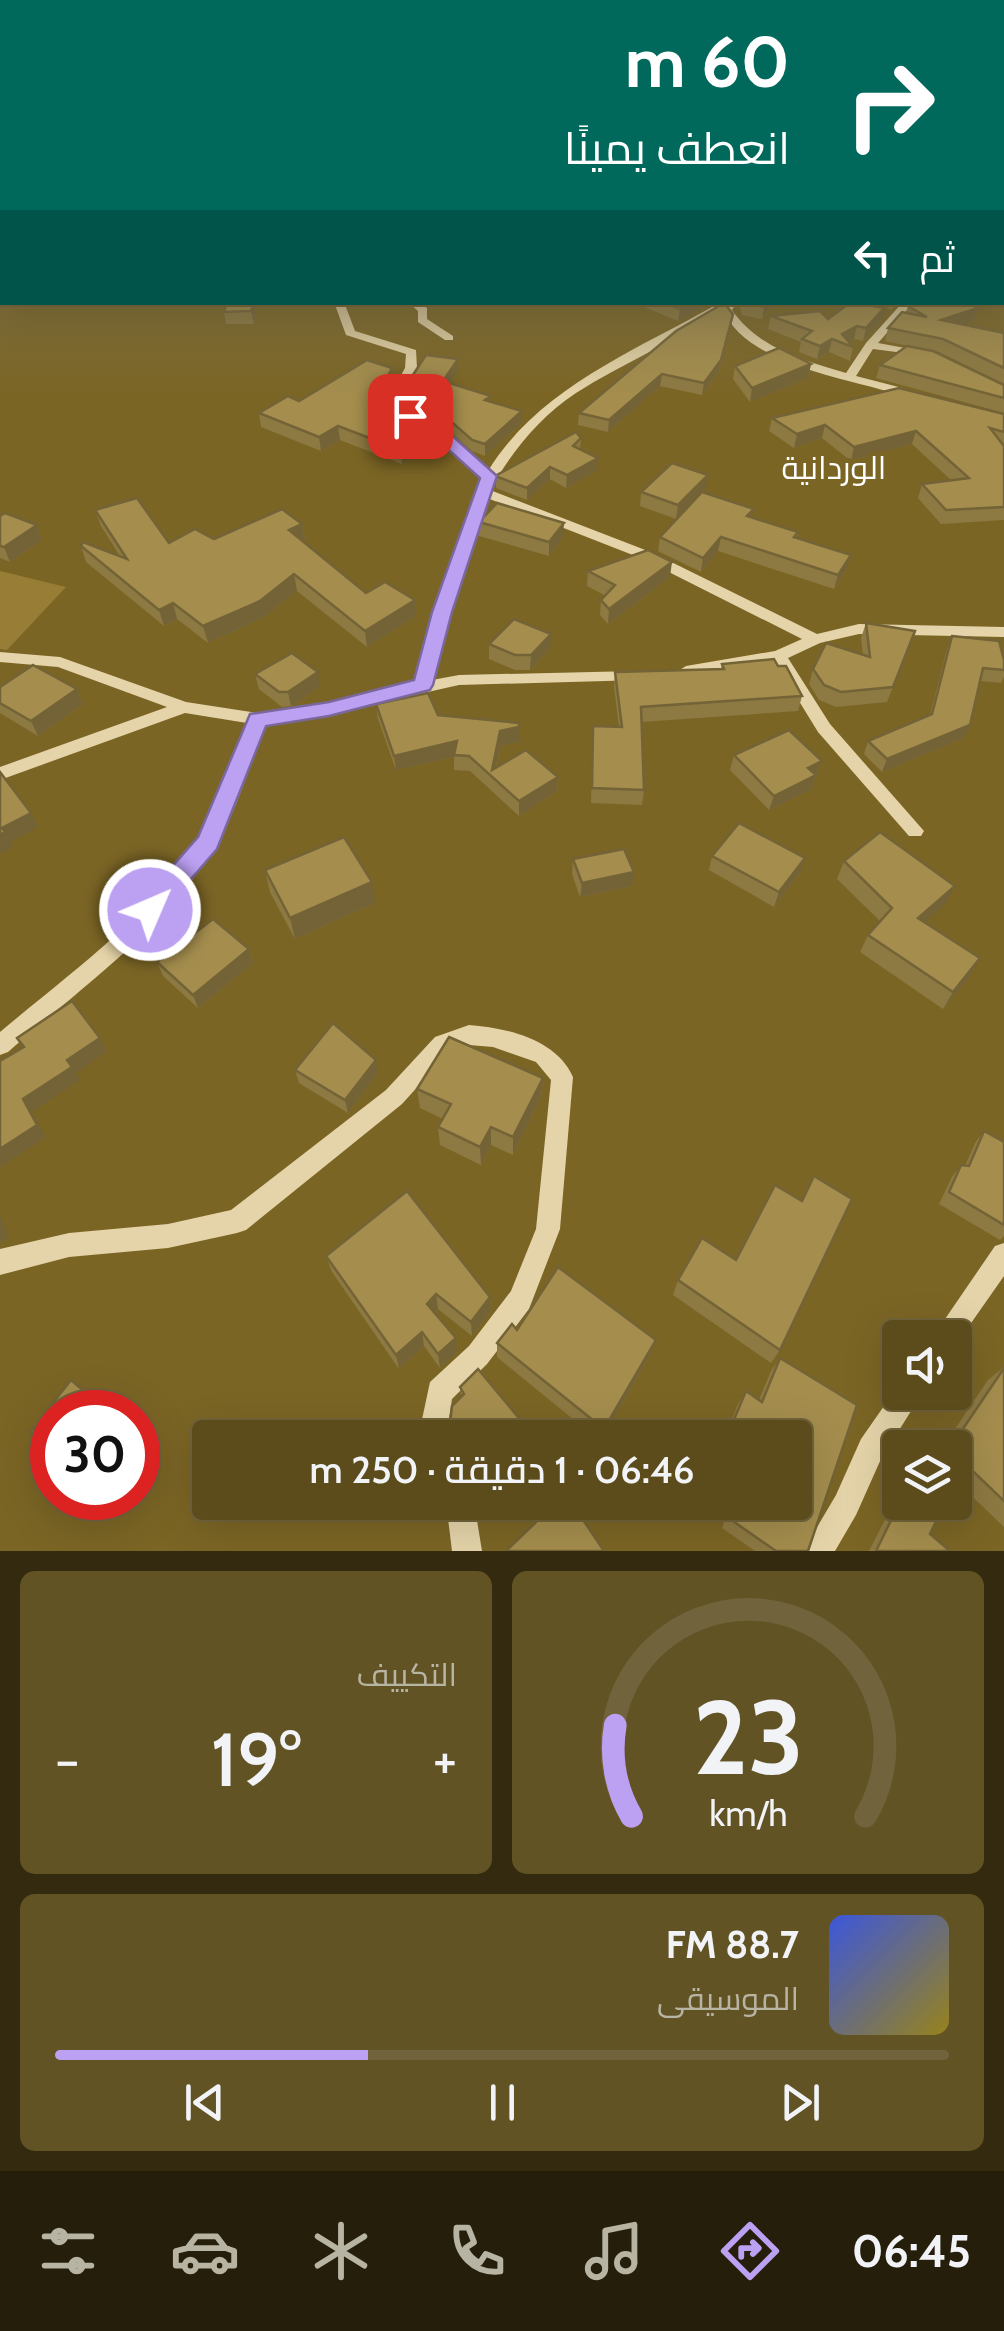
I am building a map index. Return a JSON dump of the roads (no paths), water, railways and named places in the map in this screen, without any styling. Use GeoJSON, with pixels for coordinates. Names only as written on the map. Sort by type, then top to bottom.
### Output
{"type":"FeatureCollection","features":[{"type":"Feature","properties":{"kind":"street"},"geometry":{"type":"LineString","coordinates":[[341,305],[350,333],[412,352],[411,368],[390,406],[432,426],[488,476]]}},
{"type":"Feature","properties":{"kind":"street"},"geometry":{"type":"LineString","coordinates":[[416,305],[422,310],[422,320],[450,338]]}},
{"type":"Feature","properties":{"kind":"street"},"geometry":{"type":"LineString","coordinates":[[850,376],[870,344],[906,305]]}},
{"type":"Feature","properties":{"kind":"street"},"geometry":{"type":"LineString","coordinates":[[423,685],[488,476],[534,421],[561,398],[726,307],[738,329],[768,348],[924,397]]}},
{"type":"Feature","properties":{"kind":"street"},"geometry":{"type":"LineString","coordinates":[[870,344],[933,357]]}},
{"type":"Feature","properties":{"kind":"street"},"geometry":{"type":"LineString","coordinates":[[482,492],[648,556],[814,639]]}},
{"type":"Feature","properties":{"kind":"street"},"geometry":{"type":"LineString","coordinates":[[0,657],[80,667],[184,707],[257,720],[329,709],[423,685],[662,674],[779,656],[814,639],[870,629],[1004,632]]}},
{"type":"Feature","properties":{"kind":"street"},"geometry":{"type":"LineString","coordinates":[[779,656],[824,728],[915,831]]}},
{"type":"Feature","properties":{"kind":"street"},"geometry":{"type":"LineString","coordinates":[[0,774],[184,707]]}},
{"type":"Feature","properties":{"kind":"street"},"geometry":{"type":"LineString","coordinates":[[0,1045],[123,936],[196,861],[228,800],[257,720]]}},
{"type":"Feature","properties":{"kind":"street"},"geometry":{"type":"LineString","coordinates":[[0,1262],[70,1244],[168,1236],[237,1220],[394,1097],[444,1044],[470,1034],[493,1037],[544,1055],[562,1077],[548,1230],[520,1300],[478,1354],[440,1392],[435,1420]]}},
{"type":"Feature","properties":{"kind":"street"},"geometry":{"type":"LineString","coordinates":[[958,1320],[1004,1255]]}},
{"type":"Feature","properties":{"kind":"street"},"geometry":{"type":"LineString","coordinates":[[818,1551],[871,1450],[898,1410]]}},
{"type":"Feature","properties":{"kind":"street"},"geometry":{"type":"LineString","coordinates":[[463,1520],[467,1551]]}},
{"type":"Feature","properties":{"kind":"district","name":"الوردانية"},"geometry":{"type":"Point","coordinates":[834,467]}}]}
